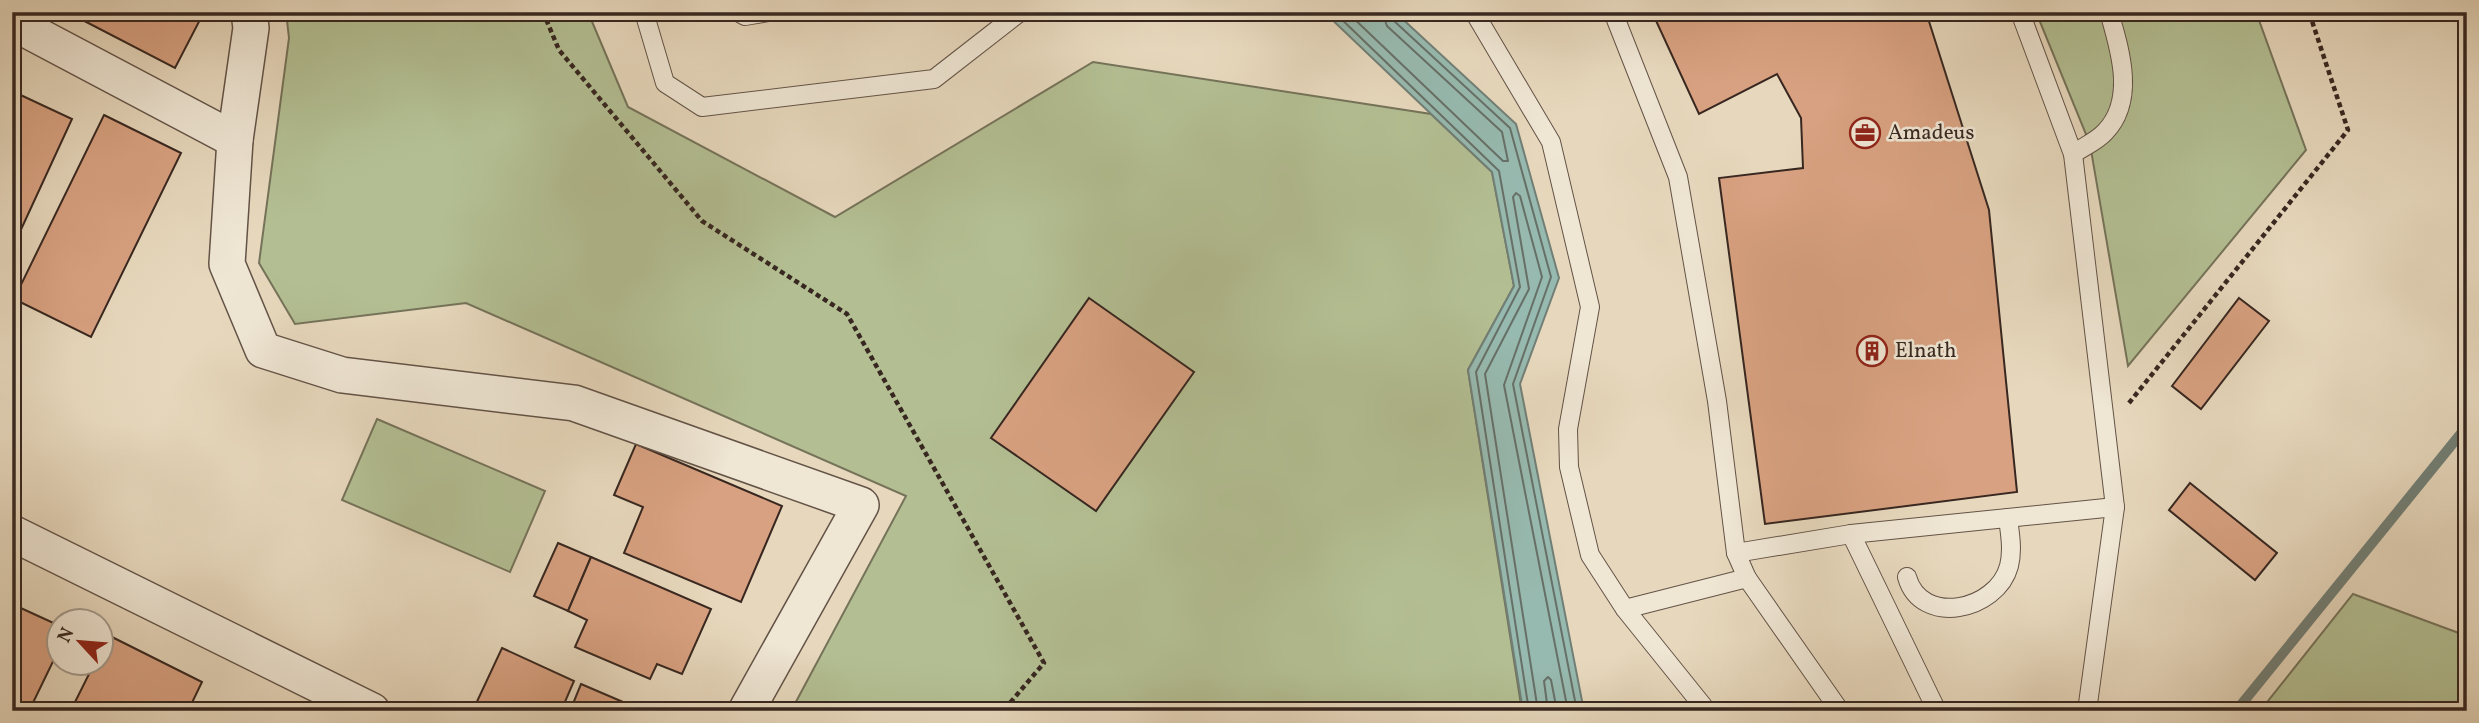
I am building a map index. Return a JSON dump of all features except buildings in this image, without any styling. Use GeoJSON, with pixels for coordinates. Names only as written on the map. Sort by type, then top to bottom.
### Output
{"type":"FeatureCollection","features":[{"type":"Feature","properties":{"kind":"street"},"geometry":{"type":"LineString","coordinates":[[249,12],[251,28],[235,140],[227,264],[262,350],[342,375],[573,403],[861,505],[746,711]]}},
{"type":"Feature","properties":{"kind":"street"},"geometry":{"type":"LineString","coordinates":[[12,22],[235,140]]}},
{"type":"Feature","properties":{"kind":"street"},"geometry":{"type":"LineString","coordinates":[[12,533],[372,711]]}},
{"type":"Feature","properties":{"kind":"lane"},"geometry":{"type":"LineString","coordinates":[[644,12],[665,83],[702,107],[934,79],[1020,12]]}},
{"type":"Feature","properties":{"kind":"lane"},"geometry":{"type":"LineString","coordinates":[[738,12],[745,16],[769,12]]}},
{"type":"Feature","properties":{"kind":"lane"},"geometry":{"type":"LineString","coordinates":[[1474,12],[1551,142],[1590,307],[1568,429],[1569,467],[1590,555],[1625,609],[1707,711]]}},
{"type":"Feature","properties":{"kind":"lane"},"geometry":{"type":"LineString","coordinates":[[1613,12],[1678,177],[1717,401],[1736,553],[1747,578],[1840,711]]}},
{"type":"Feature","properties":{"kind":"lane"},"geometry":{"type":"LineString","coordinates":[[2020,12],[2073,154],[2115,507],[2087,711]]}},
{"type":"Feature","properties":{"kind":"lane"},"geometry":{"type":"LineString","coordinates":[[2073,154],[2104,133],[2115,118],[2124,92],[2119,47],[2109,12]]}},
{"type":"Feature","properties":{"kind":"lane"},"geometry":{"type":"LineString","coordinates":[[1736,553],[1851,534],[2115,507]]}},
{"type":"Feature","properties":{"kind":"lane"},"geometry":{"type":"LineString","coordinates":[[1907,577],[1910,589],[1920,599],[1940,607],[1962,607],[1982,602],[1998,589],[2009,568],[2012,546],[2008,518]]}},
{"type":"Feature","properties":{"kind":"lane"},"geometry":{"type":"LineString","coordinates":[[1851,534],[1937,711]]}},
{"type":"Feature","properties":{"kind":"lane"},"geometry":{"type":"LineString","coordinates":[[1625,609],[1747,578]]}},
{"type":"Feature","properties":{"kind":"path"},"geometry":{"type":"LineString","coordinates":[[543,12],[559,50],[702,221],[847,314],[1044,663],[1003,711]]}},
{"type":"Feature","properties":{"kind":"path"},"geometry":{"type":"LineString","coordinates":[[2133,12],[2135,19],[2154,12]]}},
{"type":"Feature","properties":{"kind":"path"},"geometry":{"type":"LineString","coordinates":[[2106,431],[2348,130],[2309,12]]}},
{"type":"Feature","properties":{"kind":"green space"},"geometry":{"type":"Polygon","coordinates":[[[286,12],[588,12],[628,107],[835,217],[1093,62],[1431,114],[1492,172],[1514,286],[1468,370],[1522,711],[791,711],[906,496],[466,303],[295,324],[259,263],[289,38],[286,12]]]}},
{"type":"Feature","properties":{"kind":"green space"},"geometry":{"type":"Polygon","coordinates":[[[2036,12],[2256,12],[2306,150],[2128,366],[2090,144],[2036,12]]]}},
{"type":"Feature","properties":{"kind":"green space"},"geometry":{"type":"Polygon","coordinates":[[[377,419],[545,491],[510,572],[342,500],[377,419]]]}},
{"type":"Feature","properties":{"kind":"green space"},"geometry":{"type":"Polygon","coordinates":[[[2353,594],[2467,636],[2467,711],[2260,711],[2353,594]]]}},
{"type":"Feature","properties":{"kind":"water"},"geometry":{"type":"Polygon","coordinates":[[[1324,12],[1395,12],[1516,124],[1559,278],[1520,384],[1584,711],[1523,711],[1468,370],[1514,286],[1492,172],[1324,12]]]}},
{"type":"Feature","properties":{"kind":"waterway"},"geometry":{"type":"LineString","coordinates":[[2236,711],[2467,426]]}},
{"type":"Feature","properties":{"kind":"place","name":"Amadeus"},"geometry":{"type":"Point","coordinates":[1865,133]}},
{"type":"Feature","properties":{"kind":"place","name":"Elnath"},"geometry":{"type":"Point","coordinates":[1872,351]}}]}
